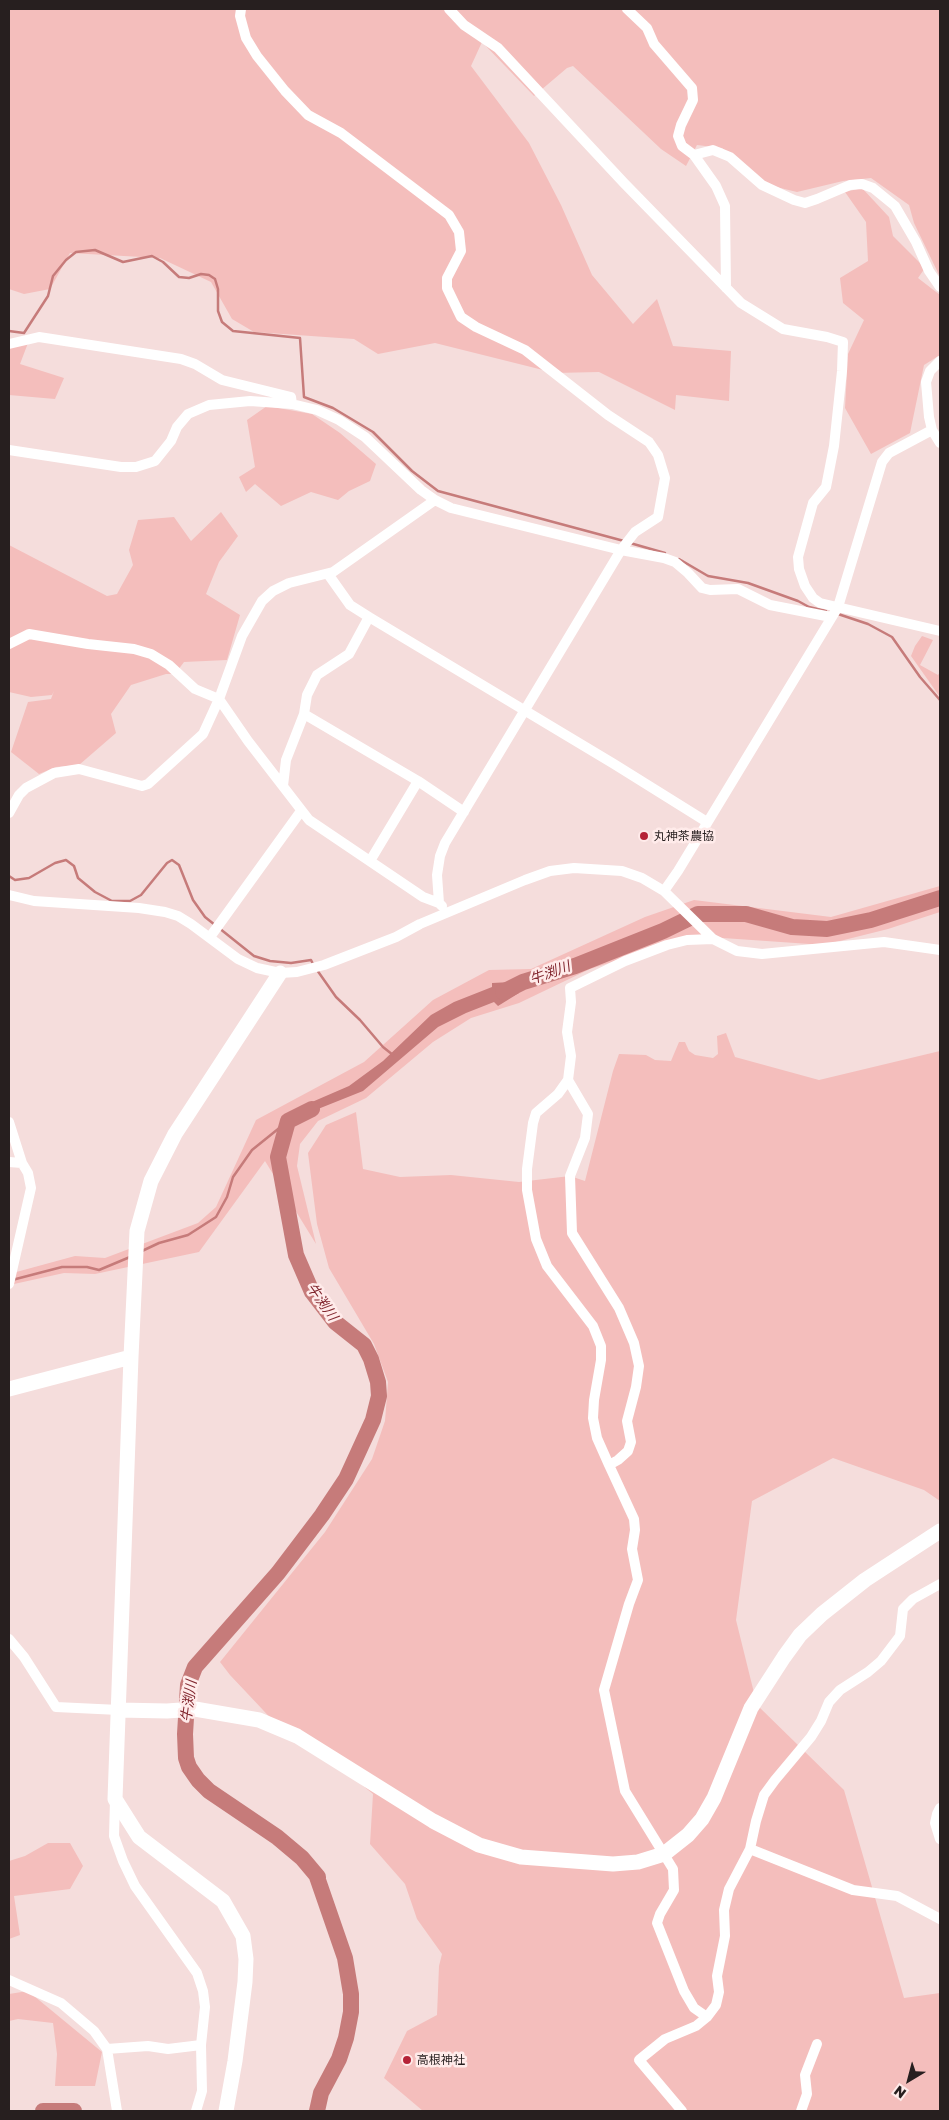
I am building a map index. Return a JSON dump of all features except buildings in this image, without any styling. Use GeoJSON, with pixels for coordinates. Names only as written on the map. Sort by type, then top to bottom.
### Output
{"type":"FeatureCollection","features":[{"type":"Feature","properties":{"kind":"street"},"geometry":{"type":"LineString","coordinates":[[241,9],[240,16],[246,38],[257,56],[285,91],[308,115],[341,133],[449,215],[459,232],[461,251],[447,278],[447,288],[461,316],[476,327],[525,350],[608,415],[649,442],[658,455],[664,478],[658,517],[634,532],[621,550],[445,843],[440,856],[437,875],[439,903]]}},
{"type":"Feature","properties":{"kind":"street"},"geometry":{"type":"LineString","coordinates":[[449,9],[464,25],[498,48],[624,183],[726,288],[751,310],[782,329],[827,337],[843,342],[842,371],[834,446],[826,487],[814,503],[798,557],[799,569],[805,586],[813,598],[820,603],[940,631]]}},
{"type":"Feature","properties":{"kind":"street"},"geometry":{"type":"LineString","coordinates":[[627,9],[647,28],[654,44],[692,88],[693,100],[678,136],[682,146],[694,155],[716,186],[725,206],[726,288]]}},
{"type":"Feature","properties":{"kind":"street"},"geometry":{"type":"LineString","coordinates":[[694,155],[713,150],[730,157],[762,185],[794,200],[805,202],[817,200],[850,185],[862,184],[873,188],[899,212],[916,242],[929,271],[940,287]]}},
{"type":"Feature","properties":{"kind":"street"},"geometry":{"type":"LineString","coordinates":[[9,344],[40,337],[181,359],[195,364],[222,380],[291,398],[292,404]]}},
{"type":"Feature","properties":{"kind":"street"},"geometry":{"type":"LineString","coordinates":[[940,361],[930,371],[926,382],[929,417],[932,430],[940,443]]}},
{"type":"Feature","properties":{"kind":"street"},"geometry":{"type":"LineString","coordinates":[[9,450],[121,468],[136,467],[155,461],[171,441],[177,427],[188,414],[209,405],[250,401],[292,404],[317,410],[339,420],[365,437],[435,500],[474,515],[550,531],[675,562],[702,588],[710,590],[738,589],[770,605],[831,617]]}},
{"type":"Feature","properties":{"kind":"street"},"geometry":{"type":"LineString","coordinates":[[664,892],[838,607],[882,462],[889,453],[932,430]]}},
{"type":"Feature","properties":{"kind":"street"},"geometry":{"type":"LineString","coordinates":[[9,813],[19,795],[26,788],[54,773],[79,769],[142,786],[148,784],[203,734],[220,699],[242,636],[262,601],[273,591],[289,583],[328,574],[385,537],[435,500]]}},
{"type":"Feature","properties":{"kind":"street"},"geometry":{"type":"LineString","coordinates":[[328,574],[350,605],[707,822]]}},
{"type":"Feature","properties":{"kind":"street"},"geometry":{"type":"LineString","coordinates":[[283,786],[286,760],[304,714],[307,695],[317,675],[349,654],[369,617]]}},
{"type":"Feature","properties":{"kind":"street"},"geometry":{"type":"LineString","coordinates":[[9,644],[29,634],[88,644],[134,649],[151,654],[169,665],[195,689],[220,699],[248,741],[309,820],[423,897],[439,903],[447,913]]}},
{"type":"Feature","properties":{"kind":"street"},"geometry":{"type":"LineString","coordinates":[[304,714],[418,781],[464,812]]}},
{"type":"Feature","properties":{"kind":"street"},"geometry":{"type":"LineString","coordinates":[[370,862],[418,781]]}},
{"type":"Feature","properties":{"kind":"street"},"geometry":{"type":"LineString","coordinates":[[210,937],[301,811]]}},
{"type":"Feature","properties":{"kind":"street"},"geometry":{"type":"LineString","coordinates":[[9,895],[34,901],[139,908],[165,912],[178,916],[210,937],[238,959],[257,968],[280,973],[297,972],[324,965],[396,937],[447,913],[550,871],[574,868],[622,871],[642,878],[664,892],[713,939],[737,952],[762,954],[884,942],[940,950]]}},
{"type":"Feature","properties":{"kind":"street"},"geometry":{"type":"LineString","coordinates":[[707,2017],[694,2008],[684,1991],[657,1923],[674,1890],[672,1868],[625,1791],[604,1690],[629,1604],[638,1580],[632,1549],[635,1530],[634,1519],[597,1438],[594,1400],[601,1360],[601,1346],[593,1326],[547,1266],[536,1239],[527,1190],[527,1170],[536,1113],[558,1094],[568,1080],[571,1056],[567,1032],[571,1002],[570,988],[667,945],[687,940],[713,939]]}},
{"type":"Feature","properties":{"kind":"street"},"geometry":{"type":"LineString","coordinates":[[196,2111],[202,2092],[201,2045],[204,2007],[200,1982],[197,1974],[135,1886],[114,1836],[137,1231],[152,1181],[175,1134],[280,973]]}},
{"type":"Feature","properties":{"kind":"street"},"geometry":{"type":"LineString","coordinates":[[568,1080],[588,1114],[586,1138],[570,1176],[572,1233],[619,1308],[634,1343],[639,1366],[636,1387],[627,1421],[631,1442],[628,1451],[609,1465]]}},
{"type":"Feature","properties":{"kind":"street"},"geometry":{"type":"LineString","coordinates":[[9,1122],[32,1188],[9,1284]]}},
{"type":"Feature","properties":{"kind":"street"},"geometry":{"type":"LineString","coordinates":[[9,1162],[22,1163]]}},
{"type":"Feature","properties":{"kind":"street"},"geometry":{"type":"LineString","coordinates":[[9,1389],[131,1357]]}},
{"type":"Feature","properties":{"kind":"street"},"geometry":{"type":"LineString","coordinates":[[9,1639],[24,1657],[56,1707],[167,1711],[195,1709],[259,1720],[298,1736],[447,1829],[480,1845],[521,1857],[613,1864],[638,1862],[664,1854],[688,1835],[706,1812],[714,1798],[751,1708],[800,1635],[822,1614],[865,1580],[940,1531]]}},
{"type":"Feature","properties":{"kind":"street"},"geometry":{"type":"LineString","coordinates":[[676,2109],[663,2088],[638,2060],[665,2039],[696,2026],[707,2017],[716,2005],[719,1992],[717,1976],[726,1936],[724,1910],[729,1889],[750,1848],[764,1795],[811,1737],[821,1721],[829,1702],[840,1690],[881,1662],[900,1636],[903,1609],[913,1599],[940,1584]]}},
{"type":"Feature","properties":{"kind":"street"},"geometry":{"type":"LineString","coordinates":[[115,1799],[138,1837],[223,1901],[243,1936],[246,1959],[245,1982],[236,2061],[226,2111]]}},
{"type":"Feature","properties":{"kind":"street"},"geometry":{"type":"LineString","coordinates":[[940,1808],[936,1823],[940,1839]]}},
{"type":"Feature","properties":{"kind":"street"},"geometry":{"type":"LineString","coordinates":[[750,1848],[853,1890],[897,1896],[940,1919]]}},
{"type":"Feature","properties":{"kind":"street"},"geometry":{"type":"LineString","coordinates":[[9,1980],[18,1982],[60,2003],[94,2031],[107,2049],[117,2111]]}},
{"type":"Feature","properties":{"kind":"street"},"geometry":{"type":"LineString","coordinates":[[801,2111],[807,2094],[805,2075],[818,2044]]}},
{"type":"Feature","properties":{"kind":"street"},"geometry":{"type":"LineString","coordinates":[[107,2049],[148,2046],[168,2049],[201,2045]]}},
{"type":"Feature","properties":{"kind":"shaded area"},"geometry":{"type":"Polygon","coordinates":[[[9,9],[940,9],[940,277],[914,223],[909,205],[871,178],[843,181],[797,192],[772,186],[759,179],[722,148],[697,145],[686,166],[661,149],[573,66],[567,68],[534,96],[482,42],[471,66],[529,143],[561,205],[592,275],[633,324],[657,299],[673,346],[731,351],[729,401],[676,395],[675,410],[599,372],[555,373],[435,343],[378,354],[354,339],[254,332],[232,319],[211,282],[160,258],[70,253],[50,289],[24,294],[9,289],[9,9]]]}},
{"type":"Feature","properties":{"kind":"shaded area"},"geometry":{"type":"Polygon","coordinates":[[[862,188],[889,217],[893,236],[925,268],[918,278],[940,295],[940,355],[924,365],[910,433],[871,454],[845,408],[848,354],[864,320],[843,303],[840,278],[868,261],[866,222],[845,192],[862,188]]]}},
{"type":"Feature","properties":{"kind":"shaded area"},"geometry":{"type":"Polygon","coordinates":[[[28,343],[20,364],[64,378],[55,399],[9,395],[9,347],[28,343]]]}},
{"type":"Feature","properties":{"kind":"shaded area"},"geometry":{"type":"Polygon","coordinates":[[[267,406],[312,414],[340,433],[376,464],[370,481],[349,491],[338,500],[311,492],[281,506],[255,484],[246,492],[239,477],[255,467],[247,420],[267,406]]]}},
{"type":"Feature","properties":{"kind":"shaded area"},"geometry":{"type":"Polygon","coordinates":[[[221,512],[238,536],[219,562],[206,594],[240,615],[227,660],[184,662],[175,674],[166,674],[131,685],[111,714],[116,733],[79,765],[56,767],[39,774],[11,752],[28,702],[51,699],[54,691],[52,695],[31,697],[9,692],[9,545],[107,596],[117,594],[133,565],[129,550],[138,520],[174,517],[191,541],[221,512]]]}},
{"type":"Feature","properties":{"kind":"shaded area"},"geometry":{"type":"Polygon","coordinates":[[[922,636],[933,640],[920,665],[938,675],[940,672],[940,697],[911,656],[922,636]]]}},
{"type":"Feature","properties":{"kind":"shaded area"},"geometry":{"type":"Polygon","coordinates":[[[940,886],[940,912],[888,929],[824,945],[694,936],[590,969],[519,1003],[471,1018],[433,1042],[366,1098],[318,1121],[300,1144],[297,1166],[316,1244],[265,1161],[199,1252],[95,1274],[64,1273],[14,1284],[9,1289],[9,1274],[75,1256],[105,1258],[198,1223],[216,1207],[256,1120],[364,1062],[433,1000],[489,970],[531,969],[645,917],[694,900],[831,917],[940,886]]]}},
{"type":"Feature","properties":{"kind":"shaded area"},"geometry":{"type":"Polygon","coordinates":[[[511,982],[516,984],[523,982],[518,990],[519,993],[498,1006],[494,1002],[438,1027],[363,1091],[288,1121],[305,1105],[349,1086],[383,1061],[431,1015],[454,1002],[492,987],[492,983],[511,982]]]}},
{"type":"Feature","properties":{"kind":"shaded area"},"geometry":{"type":"Polygon","coordinates":[[[726,1033],[735,1057],[819,1080],[940,1051],[940,1501],[924,1490],[833,1458],[752,1501],[736,1620],[757,1705],[844,1790],[904,1998],[940,1993],[940,2111],[423,2111],[384,2078],[407,2031],[437,2015],[439,1966],[442,1954],[417,1919],[405,1884],[370,1844],[373,1794],[310,1742],[279,1727],[220,1662],[325,1532],[372,1459],[385,1421],[388,1382],[374,1344],[329,1268],[317,1224],[308,1153],[326,1125],[356,1112],[363,1169],[400,1177],[451,1175],[519,1182],[570,1176],[585,1181],[619,1054],[646,1055],[655,1060],[671,1061],[679,1042],[685,1042],[689,1051],[695,1055],[713,1058],[718,1054],[717,1036],[726,1033]]]}},
{"type":"Feature","properties":{"kind":"shaded area"},"geometry":{"type":"Polygon","coordinates":[[[48,1843],[70,1843],[83,1866],[70,1889],[14,1896],[20,1935],[9,1939],[9,1861],[25,1856],[48,1843]]]}},
{"type":"Feature","properties":{"kind":"shaded area"},"geometry":{"type":"Polygon","coordinates":[[[28,1991],[102,2052],[95,2086],[55,2086],[57,2054],[53,2023],[18,2019],[9,2021],[9,1994],[28,1991]]]}},
{"type":"Feature","properties":{"kind":"waterway"},"geometry":{"type":"LineString","coordinates":[[9,331],[24,333],[48,296],[53,276],[66,260],[76,252],[95,250],[123,262],[152,256],[163,262],[179,277],[189,278],[201,274],[209,275],[215,279],[218,289],[218,311],[222,322],[233,331],[300,338],[304,397],[333,408],[373,432],[412,471],[438,491],[624,541]]}},
{"type":"Feature","properties":{"kind":"waterway"},"geometry":{"type":"LineString","coordinates":[[630,543],[665,553]]}},
{"type":"Feature","properties":{"kind":"waterway"},"geometry":{"type":"LineString","coordinates":[[679,559],[708,576],[748,583],[798,601],[809,607],[826,611]]}},
{"type":"Feature","properties":{"kind":"waterway"},"geometry":{"type":"LineString","coordinates":[[838,614],[868,624],[892,637],[920,677],[940,700]]}},
{"type":"Feature","properties":{"kind":"waterway"},"geometry":{"type":"LineString","coordinates":[[9,876],[15,880],[29,878],[55,863],[66,860],[74,866],[78,878],[95,892],[112,901],[130,901],[141,895],[167,863],[172,860],[179,865],[193,900],[205,917],[215,925]]}},
{"type":"Feature","properties":{"kind":"waterway","name":"牛渕川"},"geometry":{"type":"LineString","coordinates":[[503,992],[523,982],[575,966],[663,931],[698,914],[746,914],[792,927],[827,929],[871,920],[940,898]]}},
{"type":"Feature","properties":{"kind":"waterway"},"geometry":{"type":"LineString","coordinates":[[219,928],[254,956],[270,961],[291,963],[311,960],[314,966]]}},
{"type":"Feature","properties":{"kind":"waterway"},"geometry":{"type":"LineString","coordinates":[[317,970],[336,997],[360,1020],[383,1047],[393,1055]]}},
{"type":"Feature","properties":{"kind":"waterway","name":"牛渕川"},"geometry":{"type":"LineString","coordinates":[[312,1109],[288,1121],[278,1157],[296,1255],[312,1292],[335,1322],[364,1345],[371,1359],[378,1382],[379,1396],[373,1420],[346,1479],[322,1515],[278,1573],[195,1667],[188,1685],[185,1734],[186,1758],[189,1767],[198,1780],[209,1791],[277,1837],[302,1858],[318,1877],[345,1958],[351,1994],[351,2012],[346,2038],[339,2059],[321,2093],[317,2111]]}},
{"type":"Feature","properties":{"kind":"waterway"},"geometry":{"type":"LineString","coordinates":[[142,1251],[159,1243],[188,1235],[216,1217],[227,1197],[233,1177],[252,1150],[288,1121]]}},
{"type":"Feature","properties":{"kind":"waterway"},"geometry":{"type":"LineString","coordinates":[[12,1280],[62,1267],[87,1267],[99,1270],[130,1257]]}},
{"type":"Feature","properties":{"kind":"waterway","name":"牛渕川"},"geometry":{"type":"LineString","coordinates":[[43,2111],[74,2111]]}},
{"type":"Feature","properties":{"kind":"place","name":"丸神茶農協"},"geometry":{"type":"Point","coordinates":[644,836]}},
{"type":"Feature","properties":{"kind":"place","name":"高根神社"},"geometry":{"type":"Point","coordinates":[407,2060]}}]}
